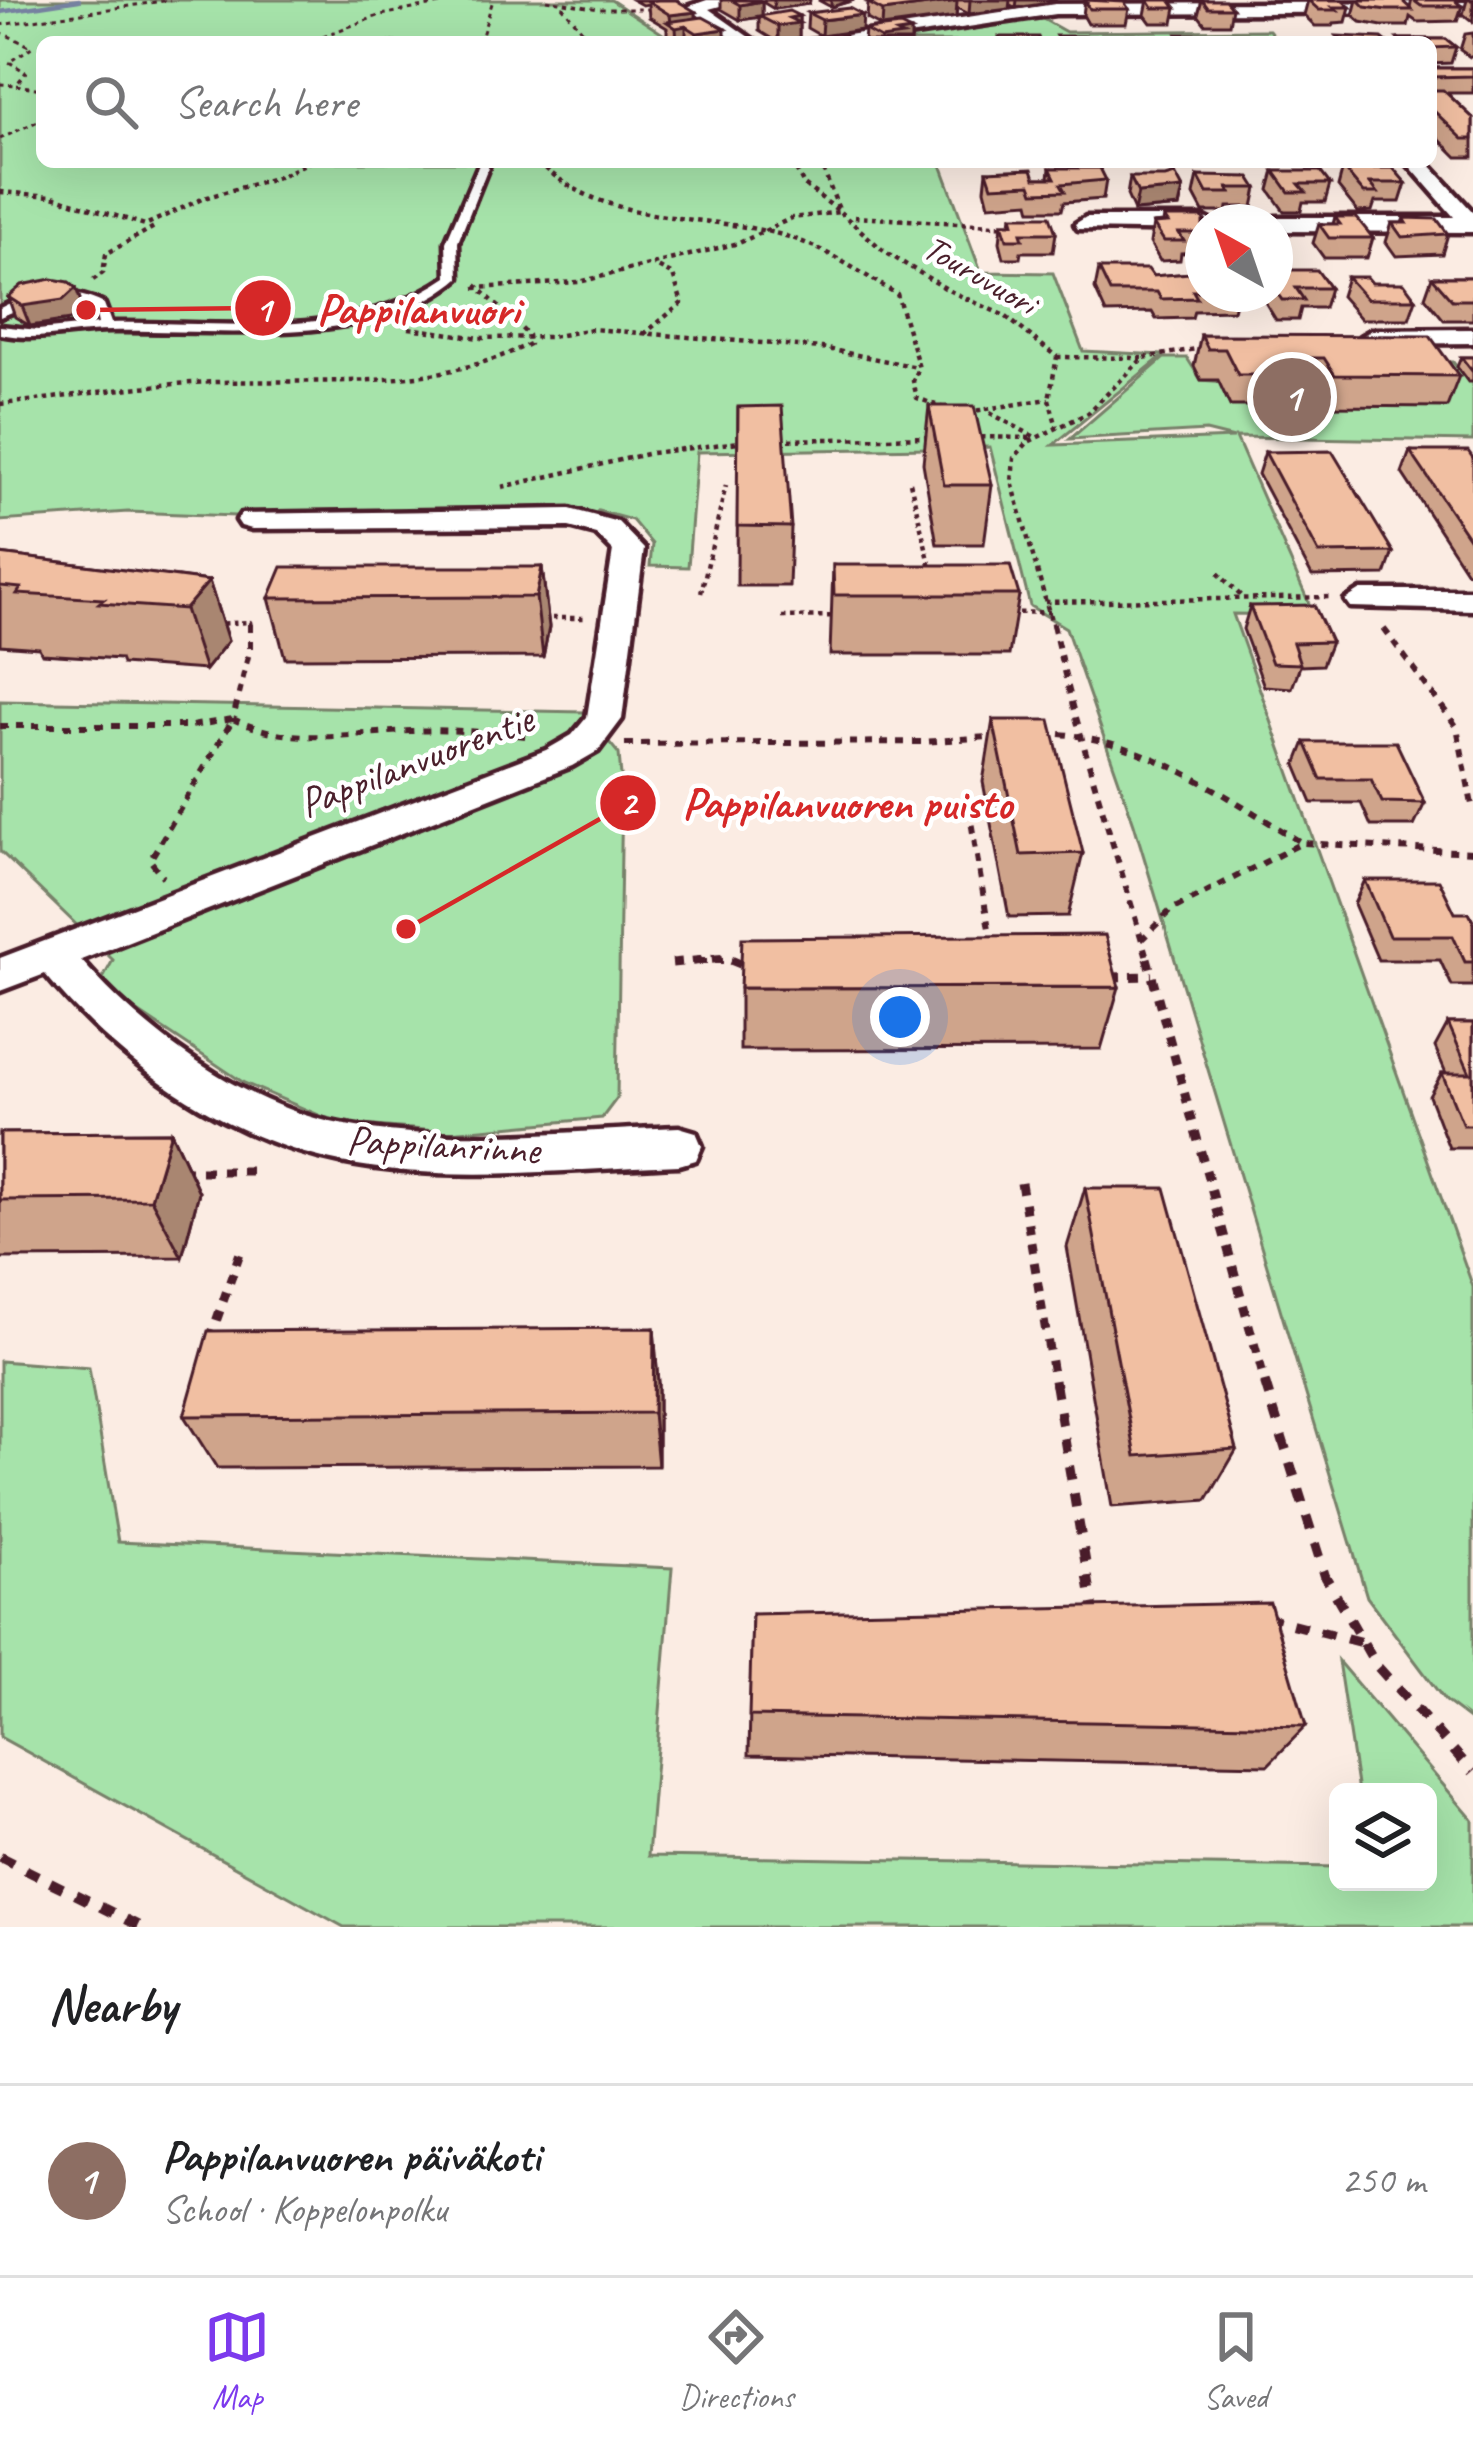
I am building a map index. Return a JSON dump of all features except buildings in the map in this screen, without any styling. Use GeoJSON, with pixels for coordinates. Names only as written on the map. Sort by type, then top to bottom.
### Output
{"type":"FeatureCollection","features":[{"type":"Feature","properties":{"kind":"street"},"geometry":{"type":"LineString","coordinates":[[695,7],[734,0]]}},
{"type":"Feature","properties":{"kind":"street"},"geometry":{"type":"LineString","coordinates":[[873,36],[1055,9],[1272,4],[1473,7]]}},
{"type":"Feature","properties":{"kind":"street"},"geometry":{"type":"LineString","coordinates":[[1272,4],[1291,25]]}},
{"type":"Feature","properties":{"kind":"street"},"geometry":{"type":"LineString","coordinates":[[695,7],[739,36]]}},
{"type":"Feature","properties":{"kind":"street"},"geometry":{"type":"LineString","coordinates":[[1421,168],[1472,224]]}},
{"type":"Feature","properties":{"kind":"street"},"geometry":{"type":"LineString","coordinates":[[1086,224],[1185,224]]}},
{"type":"Feature","properties":{"kind":"street"},"geometry":{"type":"LineString","coordinates":[[1293,224],[1472,224]]}},
{"type":"Feature","properties":{"kind":"street"},"geometry":{"type":"LineString","coordinates":[[1335,337],[1473,336]]}},
{"type":"Feature","properties":{"kind":"street","name":"Pappilanvuorentie"},"geometry":{"type":"LineString","coordinates":[[0,975],[559,758],[585,742],[604,719],[628,549],[607,528],[570,518],[252,520]]}},
{"type":"Feature","properties":{"kind":"street"},"geometry":{"type":"LineString","coordinates":[[1354,607],[1473,600]]}},
{"type":"Feature","properties":{"kind":"street","name":"Pappilanrinne"},"geometry":{"type":"LineString","coordinates":[[53,955],[75,984],[130,1035],[167,1060],[224,1098],[332,1142],[451,1153],[679,1146]]}},
{"type":"Feature","properties":{"kind":"lane"},"geometry":{"type":"LineString","coordinates":[[0,330],[43,334],[103,327],[352,320],[404,307],[440,291],[453,278],[452,242],[483,168]]}},
{"type":"Feature","properties":{"kind":"lane"},"geometry":{"type":"LineString","coordinates":[[0,314],[40,298],[67,296],[100,307],[106,320],[103,327]]}},
{"type":"Feature","properties":{"kind":"path"},"geometry":{"type":"LineString","coordinates":[[0,25],[43,25],[118,5],[170,0]]}},
{"type":"Feature","properties":{"kind":"path"},"geometry":{"type":"LineString","coordinates":[[323,36],[382,15],[462,0]]}},
{"type":"Feature","properties":{"kind":"path"},"geometry":{"type":"LineString","coordinates":[[482,36],[493,0]]}},
{"type":"Feature","properties":{"kind":"path"},"geometry":{"type":"LineString","coordinates":[[547,0],[637,10],[695,7]]}},
{"type":"Feature","properties":{"kind":"path"},"geometry":{"type":"LineString","coordinates":[[559,2],[587,36]]}},
{"type":"Feature","properties":{"kind":"path"},"geometry":{"type":"LineString","coordinates":[[0,32],[32,47],[0,64]]}},
{"type":"Feature","properties":{"kind":"path"},"geometry":{"type":"LineString","coordinates":[[9,62],[26,72],[16,85]]}},
{"type":"Feature","properties":{"kind":"path"},"geometry":{"type":"LineString","coordinates":[[0,84],[36,88]]}},
{"type":"Feature","properties":{"kind":"path"},"geometry":{"type":"LineString","coordinates":[[0,139],[36,122]]}},
{"type":"Feature","properties":{"kind":"path"},"geometry":{"type":"LineString","coordinates":[[67,296],[103,273],[106,254],[192,202],[300,168]]}},
{"type":"Feature","properties":{"kind":"path","name":"Touruvuori"},"geometry":{"type":"LineString","coordinates":[[545,168],[562,187],[602,202],[789,237],[897,294],[919,368],[914,381],[916,398],[946,409],[989,412],[1048,399],[1057,356],[1005,316],[950,291],[885,252],[850,217],[813,195],[794,168]]}},
{"type":"Feature","properties":{"kind":"path"},"geometry":{"type":"LineString","coordinates":[[477,288],[579,282],[739,243],[792,218],[840,212],[822,168]]}},
{"type":"Feature","properties":{"kind":"path"},"geometry":{"type":"LineString","coordinates":[[0,192],[46,191],[140,225],[160,224]]}},
{"type":"Feature","properties":{"kind":"path"},"geometry":{"type":"LineString","coordinates":[[850,217],[1019,226]]}},
{"type":"Feature","properties":{"kind":"path"},"geometry":{"type":"LineString","coordinates":[[643,334],[682,302],[673,275],[654,265]]}},
{"type":"Feature","properties":{"kind":"path"},"geometry":{"type":"LineString","coordinates":[[352,320],[480,338],[551,337],[592,329],[822,348],[919,368]]}},
{"type":"Feature","properties":{"kind":"path"},"geometry":{"type":"LineString","coordinates":[[1057,356],[1143,358],[1196,351],[1208,344]]}},
{"type":"Feature","properties":{"kind":"path"},"geometry":{"type":"LineString","coordinates":[[1143,358],[1088,412],[1036,437],[1014,458],[1012,482],[1050,612],[1076,730],[1092,768],[1324,1576],[1376,1665],[1473,1772]]}},
{"type":"Feature","properties":{"kind":"path"},"geometry":{"type":"LineString","coordinates":[[1048,399],[1057,427]]}},
{"type":"Feature","properties":{"kind":"path"},"geometry":{"type":"LineString","coordinates":[[989,412],[1036,437]]}},
{"type":"Feature","properties":{"kind":"path"},"geometry":{"type":"LineString","coordinates":[[779,440],[938,437]]}},
{"type":"Feature","properties":{"kind":"path"},"geometry":{"type":"LineString","coordinates":[[957,437],[1036,437]]}},
{"type":"Feature","properties":{"kind":"path"},"geometry":{"type":"LineString","coordinates":[[485,491],[651,453],[758,440]]}},
{"type":"Feature","properties":{"kind":"path"},"geometry":{"type":"LineString","coordinates":[[910,482],[937,592]]}},
{"type":"Feature","properties":{"kind":"path"},"geometry":{"type":"LineString","coordinates":[[701,593],[726,485]]}},
{"type":"Feature","properties":{"kind":"path"},"geometry":{"type":"LineString","coordinates":[[1218,573],[1241,596]]}},
{"type":"Feature","properties":{"kind":"path"},"geometry":{"type":"LineString","coordinates":[[1045,602],[1241,596],[1354,607],[1391,633],[1457,727],[1473,810]]}},
{"type":"Feature","properties":{"kind":"path"},"geometry":{"type":"LineString","coordinates":[[1007,613],[1050,612]]}},
{"type":"Feature","properties":{"kind":"path"},"geometry":{"type":"LineString","coordinates":[[782,617],[850,616]]}},
{"type":"Feature","properties":{"kind":"path"},"geometry":{"type":"LineString","coordinates":[[521,618],[617,618]]}},
{"type":"Feature","properties":{"kind":"path"},"geometry":{"type":"LineString","coordinates":[[178,905],[150,860],[233,718],[231,701],[254,640],[250,622],[203,624]]}},
{"type":"Feature","properties":{"kind":"path"},"geometry":{"type":"LineString","coordinates":[[0,726],[191,726],[233,718],[274,736],[488,731],[585,742]]}},
{"type":"Feature","properties":{"kind":"path"},"geometry":{"type":"LineString","coordinates":[[1033,734],[1076,730],[1136,751],[1219,792],[1302,843],[1473,852]]}},
{"type":"Feature","properties":{"kind":"path"},"geometry":{"type":"LineString","coordinates":[[643,748],[1011,736]]}},
{"type":"Feature","properties":{"kind":"path"},"geometry":{"type":"LineString","coordinates":[[969,809],[994,957]]}},
{"type":"Feature","properties":{"kind":"path"},"geometry":{"type":"LineString","coordinates":[[1141,940],[1171,910],[1302,843]]}},
{"type":"Feature","properties":{"kind":"path"},"geometry":{"type":"LineString","coordinates":[[672,962],[726,958],[767,974]]}},
{"type":"Feature","properties":{"kind":"path"},"geometry":{"type":"LineString","coordinates":[[1108,977],[1152,976]]}},
{"type":"Feature","properties":{"kind":"path"},"geometry":{"type":"LineString","coordinates":[[163,1171],[256,1171]]}},
{"type":"Feature","properties":{"kind":"path"},"geometry":{"type":"LineString","coordinates":[[1021,1183],[1093,1613]]}},
{"type":"Feature","properties":{"kind":"path"},"geometry":{"type":"LineString","coordinates":[[203,1358],[241,1250]]}},
{"type":"Feature","properties":{"kind":"path"},"geometry":{"type":"LineString","coordinates":[[1070,1613],[1115,1613]]}},
{"type":"Feature","properties":{"kind":"path"},"geometry":{"type":"LineString","coordinates":[[1244,1617],[1265,1617],[1364,1643]]}},
{"type":"Feature","properties":{"kind":"path"},"geometry":{"type":"LineString","coordinates":[[0,1857],[141,1927]]}},
{"type":"Feature","properties":{"kind":"green space"},"geometry":{"type":"Polygon","coordinates":[[[0,0],[611,0],[666,36],[36,36],[36,168],[942,168],[981,272],[1053,273],[1083,351],[1164,355],[1053,445],[1234,438],[1206,431],[1070,439],[1164,358],[1187,358],[1201,380],[1315,389],[1326,406],[1415,361],[1453,362],[1473,382],[1473,441],[1236,437],[1314,615],[1233,614],[1473,1287],[1473,1722],[1445,1701],[1367,1597],[1134,824],[1066,628],[1030,606],[990,447],[697,452],[688,567],[650,566],[652,544],[632,520],[598,511],[583,529],[128,512],[0,521],[0,0]]]}},
{"type":"Feature","properties":{"kind":"green space"},"geometry":{"type":"Polygon","coordinates":[[[1041,18],[1066,32],[1269,30],[1274,36],[918,36],[1041,18]]]}},
{"type":"Feature","properties":{"kind":"green space"},"geometry":{"type":"Polygon","coordinates":[[[0,701],[584,712],[619,754],[622,787],[617,1098],[602,1118],[449,1132],[337,1123],[244,1083],[99,986],[113,960],[0,851],[0,701]]]}},
{"type":"Feature","properties":{"kind":"green space"},"geometry":{"type":"Polygon","coordinates":[[[0,1361],[89,1368],[118,1542],[672,1568],[648,1856],[1329,1867],[1329,1891],[1437,1891],[1437,1783],[1357,1783],[1338,1661],[1473,1820],[1473,1927],[344,1927],[0,1737],[0,1361]]]}},
{"type":"Feature","properties":{"kind":"waterway"},"geometry":{"type":"LineString","coordinates":[[0,12],[79,0]]}},
{"type":"Feature","properties":{"kind":"place","name":"Pappilanvuori"},"geometry":{"type":"Point","coordinates":[86,310]}},
{"type":"Feature","properties":{"kind":"place","name":"Pappilanvuoren päiväkoti"},"geometry":{"type":"Point","coordinates":[1292,397]}},
{"type":"Feature","properties":{"kind":"place","name":"Pappilanvuoren puisto"},"geometry":{"type":"Point","coordinates":[406,929]}}]}
